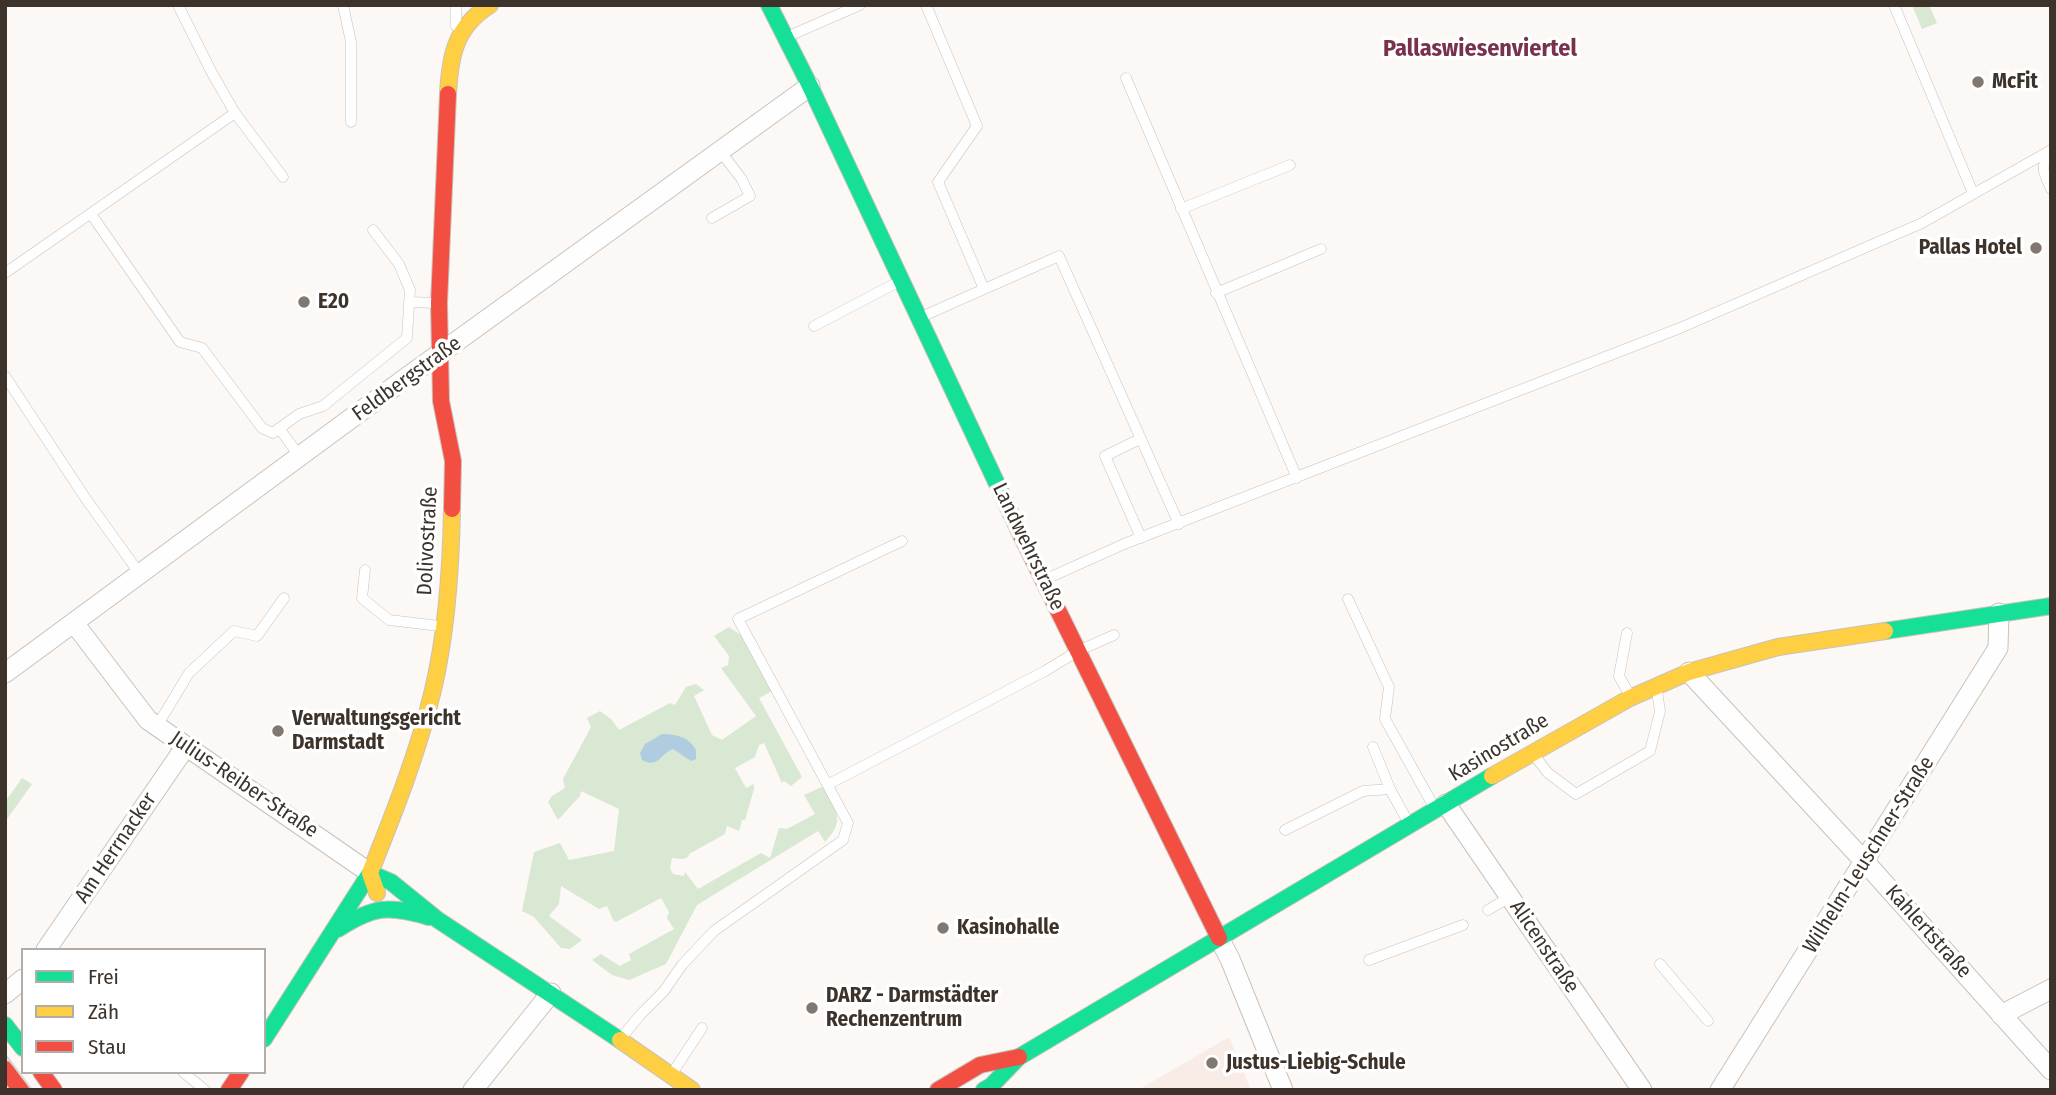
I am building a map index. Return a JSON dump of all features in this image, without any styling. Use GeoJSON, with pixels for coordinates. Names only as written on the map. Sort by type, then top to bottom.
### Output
{"type":"FeatureCollection","features":[{"type":"Feature","properties":{"kind":"main road","name":"Landwehrstraße"},"geometry":{"type":"LineString","coordinates":[[769,5],[1219,938]]}},
{"type":"Feature","properties":{"kind":"main road","name":"Dolivostraße"},"geometry":{"type":"LineString","coordinates":[[266,1036],[370,873],[404,790],[433,690],[444,626],[451,555],[453,461],[441,401],[439,356],[449,72],[457,37],[483,9]]}},
{"type":"Feature","properties":{"kind":"main road","name":"Kasinostraße"},"geometry":{"type":"LineString","coordinates":[[984,1090],[1019,1057],[1531,752],[1630,698],[1689,672],[1778,646],[2051,606]]}},
{"type":"Feature","properties":{"kind":"main road"},"geometry":{"type":"LineString","coordinates":[[370,873],[377,892],[391,906]]}},
{"type":"Feature","properties":{"kind":"main road","name":"Julius-Reiber-Straße"},"geometry":{"type":"LineString","coordinates":[[370,873],[391,882],[438,920],[513,971],[551,993],[692,1090]]}},
{"type":"Feature","properties":{"kind":"main road"},"geometry":{"type":"LineString","coordinates":[[334,932],[363,912],[391,906]]}},
{"type":"Feature","properties":{"kind":"main road","name":"Julius-Reiber-Straße"},"geometry":{"type":"LineString","coordinates":[[391,906],[438,920]]}},
{"type":"Feature","properties":{"kind":"main road"},"geometry":{"type":"LineString","coordinates":[[6,1026],[21,1045]]}},
{"type":"Feature","properties":{"kind":"main road","name":"Kasinostraße"},"geometry":{"type":"LineString","coordinates":[[938,1090],[980,1065],[1019,1057]]}},
{"type":"Feature","properties":{"kind":"main road"},"geometry":{"type":"LineString","coordinates":[[5,1069],[21,1090]]}},
{"type":"Feature","properties":{"kind":"main road"},"geometry":{"type":"LineString","coordinates":[[42,1074],[54,1090]]}},
{"type":"Feature","properties":{"kind":"main road"},"geometry":{"type":"LineString","coordinates":[[229,1090],[240,1074]]}},
{"type":"Feature","properties":{"kind":"street","name":"Feldbergstraße"},"geometry":{"type":"LineString","coordinates":[[5,673],[810,86]]}},
{"type":"Feature","properties":{"kind":"street","name":"Wilhelm-Leuschner-Straße"},"geometry":{"type":"LineString","coordinates":[[1720,1090],[1744,1043],[1865,862],[1998,648],[1998,613]]}},
{"type":"Feature","properties":{"kind":"street","name":"Julius-Reiber-Straße"},"geometry":{"type":"LineString","coordinates":[[74,623],[148,720],[370,873]]}},
{"type":"Feature","properties":{"kind":"street","name":"Kahlertstraße"},"geometry":{"type":"LineString","coordinates":[[1689,672],[1865,862],[2051,1070]]}},
{"type":"Feature","properties":{"kind":"street","name":"Am Herrnacker"},"geometry":{"type":"LineString","coordinates":[[47,948],[186,746]]}},
{"type":"Feature","properties":{"kind":"street","name":"Alicenstraße"},"geometry":{"type":"LineString","coordinates":[[1441,807],[1510,897],[1642,1090]]}},
{"type":"Feature","properties":{"kind":"street","name":"Landwehrstraße"},"geometry":{"type":"LineString","coordinates":[[1219,938],[1283,1090]]}},
{"type":"Feature","properties":{"kind":"street"},"geometry":{"type":"LineString","coordinates":[[5,994],[21,981]]}},
{"type":"Feature","properties":{"kind":"street"},"geometry":{"type":"LineString","coordinates":[[2001,1015],[2051,989]]}},
{"type":"Feature","properties":{"kind":"street"},"geometry":{"type":"LineString","coordinates":[[473,1090],[551,993]]}},
{"type":"Feature","properties":{"kind":"lane"},"geometry":{"type":"LineString","coordinates":[[178,5],[212,74],[235,113],[282,177]]}},
{"type":"Feature","properties":{"kind":"lane"},"geometry":{"type":"LineString","coordinates":[[343,5],[351,42],[351,122]]}},
{"type":"Feature","properties":{"kind":"lane"},"geometry":{"type":"LineString","coordinates":[[456,5],[457,37]]}},
{"type":"Feature","properties":{"kind":"lane"},"geometry":{"type":"LineString","coordinates":[[785,37],[860,5]]}},
{"type":"Feature","properties":{"kind":"lane"},"geometry":{"type":"LineString","coordinates":[[926,5],[977,126],[938,182],[985,289]]}},
{"type":"Feature","properties":{"kind":"lane"},"geometry":{"type":"LineString","coordinates":[[1894,5],[1973,193]]}},
{"type":"Feature","properties":{"kind":"lane"},"geometry":{"type":"LineString","coordinates":[[1126,78],[1297,478]]}},
{"type":"Feature","properties":{"kind":"lane"},"geometry":{"type":"LineString","coordinates":[[5,273],[235,113]]}},
{"type":"Feature","properties":{"kind":"lane"},"geometry":{"type":"LineString","coordinates":[[1044,580],[1141,538],[1680,328],[1922,223],[2051,150]]}},
{"type":"Feature","properties":{"kind":"lane"},"geometry":{"type":"LineString","coordinates":[[2051,150],[2043,163],[2042,171],[2051,189]]}},
{"type":"Feature","properties":{"kind":"lane"},"geometry":{"type":"LineString","coordinates":[[712,218],[750,196],[741,178],[720,151]]}},
{"type":"Feature","properties":{"kind":"lane"},"geometry":{"type":"LineString","coordinates":[[1181,209],[1290,165]]}},
{"type":"Feature","properties":{"kind":"lane"},"geometry":{"type":"LineString","coordinates":[[91,214],[180,342],[202,348],[261,428],[273,433],[299,414],[323,406],[407,338],[410,290],[399,264],[373,230]]}},
{"type":"Feature","properties":{"kind":"lane"},"geometry":{"type":"LineString","coordinates":[[1216,293],[1321,249]]}},
{"type":"Feature","properties":{"kind":"lane"},"geometry":{"type":"LineString","coordinates":[[918,318],[1059,257],[1179,524]]}},
{"type":"Feature","properties":{"kind":"lane"},"geometry":{"type":"LineString","coordinates":[[814,326],[900,281]]}},
{"type":"Feature","properties":{"kind":"lane"},"geometry":{"type":"LineString","coordinates":[[409,302],[439,303]]}},
{"type":"Feature","properties":{"kind":"lane"},"geometry":{"type":"LineString","coordinates":[[5,376],[140,575]]}},
{"type":"Feature","properties":{"kind":"lane"},"geometry":{"type":"LineString","coordinates":[[279,428],[300,457]]}},
{"type":"Feature","properties":{"kind":"lane"},"geometry":{"type":"LineString","coordinates":[[1140,439],[1105,456],[1141,538]]}},
{"type":"Feature","properties":{"kind":"lane"},"geometry":{"type":"LineString","coordinates":[[620,1041],[664,991],[682,965],[714,931],[843,840],[848,823],[738,619],[901,541]]}},
{"type":"Feature","properties":{"kind":"lane"},"geometry":{"type":"LineString","coordinates":[[365,570],[362,598],[389,620],[444,626]]}},
{"type":"Feature","properties":{"kind":"lane"},"geometry":{"type":"LineString","coordinates":[[157,726],[189,673],[234,631],[257,636],[284,598]]}},
{"type":"Feature","properties":{"kind":"lane"},"geometry":{"type":"LineString","coordinates":[[1348,599],[1388,687],[1385,719],[1441,807]]}},
{"type":"Feature","properties":{"kind":"lane"},"geometry":{"type":"LineString","coordinates":[[1627,633],[1619,676],[1630,698]]}},
{"type":"Feature","properties":{"kind":"lane"},"geometry":{"type":"LineString","coordinates":[[829,784],[1114,635]]}},
{"type":"Feature","properties":{"kind":"lane"},"geometry":{"type":"LineString","coordinates":[[1531,752],[1548,773],[1576,794],[1650,751],[1660,711],[1656,687]]}},
{"type":"Feature","properties":{"kind":"lane"},"geometry":{"type":"LineString","coordinates":[[1373,747],[1390,789],[1410,826]]}},
{"type":"Feature","properties":{"kind":"lane"},"geometry":{"type":"LineString","coordinates":[[1285,830],[1363,791],[1390,789]]}},
{"type":"Feature","properties":{"kind":"lane"},"geometry":{"type":"LineString","coordinates":[[1488,910],[1510,897]]}},
{"type":"Feature","properties":{"kind":"lane"},"geometry":{"type":"LineString","coordinates":[[1369,960],[1463,925]]}},
{"type":"Feature","properties":{"kind":"lane"},"geometry":{"type":"LineString","coordinates":[[1660,964],[1708,1021]]}},
{"type":"Feature","properties":{"kind":"lane"},"geometry":{"type":"LineString","coordinates":[[671,1076],[702,1028]]}},
{"type":"Feature","properties":{"kind":"lane"},"geometry":{"type":"LineString","coordinates":[[185,1074],[205,1090]]}},
{"type":"Feature","properties":{"kind":"shaded area","name":"Justus-Liebig-Schule"},"geometry":{"type":"Polygon","coordinates":[[[1229,1037],[1251,1090],[1138,1090],[1229,1037]]]}},
{"type":"Feature","properties":{"kind":"green space"},"geometry":{"type":"Polygon","coordinates":[[[1912,5],[1929,5],[1937,23],[1922,29],[1912,5]]]}},
{"type":"Feature","properties":{"kind":"green space"},"geometry":{"type":"Polygon","coordinates":[[[729,627],[748,640],[774,690],[759,698],[802,777],[791,786],[784,781],[782,783],[764,743],[759,745],[755,757],[735,768],[746,788],[754,784],[745,820],[742,820],[739,831],[727,826],[725,834],[688,857],[672,858],[670,868],[673,874],[684,876],[685,872],[698,889],[761,853],[770,858],[779,828],[787,829],[815,814],[804,795],[824,786],[837,815],[835,827],[825,842],[818,831],[697,905],[666,964],[629,980],[612,975],[592,960],[601,954],[620,966],[631,960],[629,954],[674,929],[667,918],[669,912],[661,898],[616,922],[607,906],[599,909],[561,886],[559,904],[549,916],[582,940],[570,949],[561,948],[534,917],[522,911],[534,852],[560,843],[569,860],[614,851],[619,809],[581,791],[580,796],[558,820],[548,802],[565,788],[563,779],[591,727],[587,718],[600,711],[612,720],[619,730],[670,703],[675,705],[686,687],[696,684],[704,690],[694,696],[712,735],[722,740],[756,716],[721,668],[728,665],[729,656],[714,636],[729,627]]]}},
{"type":"Feature","properties":{"kind":"green space"},"geometry":{"type":"Polygon","coordinates":[[[22,778],[32,784],[5,822],[5,802],[22,778]]]}},
{"type":"Feature","properties":{"kind":"water"},"geometry":{"type":"Polygon","coordinates":[[[662,734],[686,739],[696,750],[696,759],[691,761],[673,749],[655,762],[642,760],[640,753],[645,744],[662,734]]]}},
{"type":"Feature","properties":{"kind":"tram line"},"geometry":{"type":"LineString","coordinates":[[5,1054],[32,1090]]}},
{"type":"Feature","properties":{"kind":"traffic: fast"},"geometry":{"type":"LineString","coordinates":[[769,5],[810,86],[1021,535]]}},
{"type":"Feature","properties":{"kind":"traffic: fast"},"geometry":{"type":"LineString","coordinates":[[1885,631],[2051,606]]}},
{"type":"Feature","properties":{"kind":"traffic: fast"},"geometry":{"type":"LineString","coordinates":[[984,1090],[1019,1057],[1492,776]]}},
{"type":"Feature","properties":{"kind":"traffic: fast"},"geometry":{"type":"LineString","coordinates":[[266,1036],[370,873],[391,882],[438,920],[620,1040]]}},
{"type":"Feature","properties":{"kind":"traffic: fast"},"geometry":{"type":"LineString","coordinates":[[338,929],[362,916],[382,910],[392,909],[429,917]]}},
{"type":"Feature","properties":{"kind":"traffic: fast"},"geometry":{"type":"LineString","coordinates":[[5,1025],[21,1045]]}},
{"type":"Feature","properties":{"kind":"traffic: slow"},"geometry":{"type":"LineString","coordinates":[[448,94],[450,67],[462,33],[469,23],[490,5]]}},
{"type":"Feature","properties":{"kind":"traffic: slow"},"geometry":{"type":"LineString","coordinates":[[377,893],[370,873],[413,760],[438,668],[447,600],[452,509]]}},
{"type":"Feature","properties":{"kind":"traffic: slow"},"geometry":{"type":"LineString","coordinates":[[1492,776],[1630,698],[1689,672],[1778,647],[1885,631]]}},
{"type":"Feature","properties":{"kind":"traffic: slow"},"geometry":{"type":"LineString","coordinates":[[620,1040],[692,1090]]}},
{"type":"Feature","properties":{"kind":"traffic: jam"},"geometry":{"type":"LineString","coordinates":[[448,94],[439,303],[441,401],[453,461],[452,509]]}},
{"type":"Feature","properties":{"kind":"traffic: jam"},"geometry":{"type":"LineString","coordinates":[[1021,535],[1219,938]]}},
{"type":"Feature","properties":{"kind":"traffic: jam"},"geometry":{"type":"LineString","coordinates":[[938,1090],[980,1065],[1019,1057]]}},
{"type":"Feature","properties":{"kind":"traffic: jam"},"geometry":{"type":"LineString","coordinates":[[5,1069],[21,1090]]}},
{"type":"Feature","properties":{"kind":"traffic: jam"},"geometry":{"type":"LineString","coordinates":[[42,1074],[54,1090]]}},
{"type":"Feature","properties":{"kind":"traffic: jam"},"geometry":{"type":"LineString","coordinates":[[229,1090],[240,1074]]}},
{"type":"Feature","properties":{"kind":"place","name":"McFit"},"geometry":{"type":"Point","coordinates":[1978,82]}},
{"type":"Feature","properties":{"kind":"place","name":"Pallas Hotel"},"geometry":{"type":"Point","coordinates":[2036,248]}},
{"type":"Feature","properties":{"kind":"place","name":"E20"},"geometry":{"type":"Point","coordinates":[304,302]}},
{"type":"Feature","properties":{"kind":"place","name":"Verwaltungsgericht Darmstadt"},"geometry":{"type":"Point","coordinates":[278,731]}},
{"type":"Feature","properties":{"kind":"place","name":"Kasinohalle"},"geometry":{"type":"Point","coordinates":[943,928]}},
{"type":"Feature","properties":{"kind":"place","name":"DARZ - Darmstädter Rechenzentrum"},"geometry":{"type":"Point","coordinates":[812,1008]}},
{"type":"Feature","properties":{"kind":"place","name":"Justus-Liebig-Schule"},"geometry":{"type":"Point","coordinates":[1212,1063]}},
{"type":"Feature","properties":{"kind":"district","name":"Pallaswiesenviertel"},"geometry":{"type":"Point","coordinates":[1480,49]}}]}
